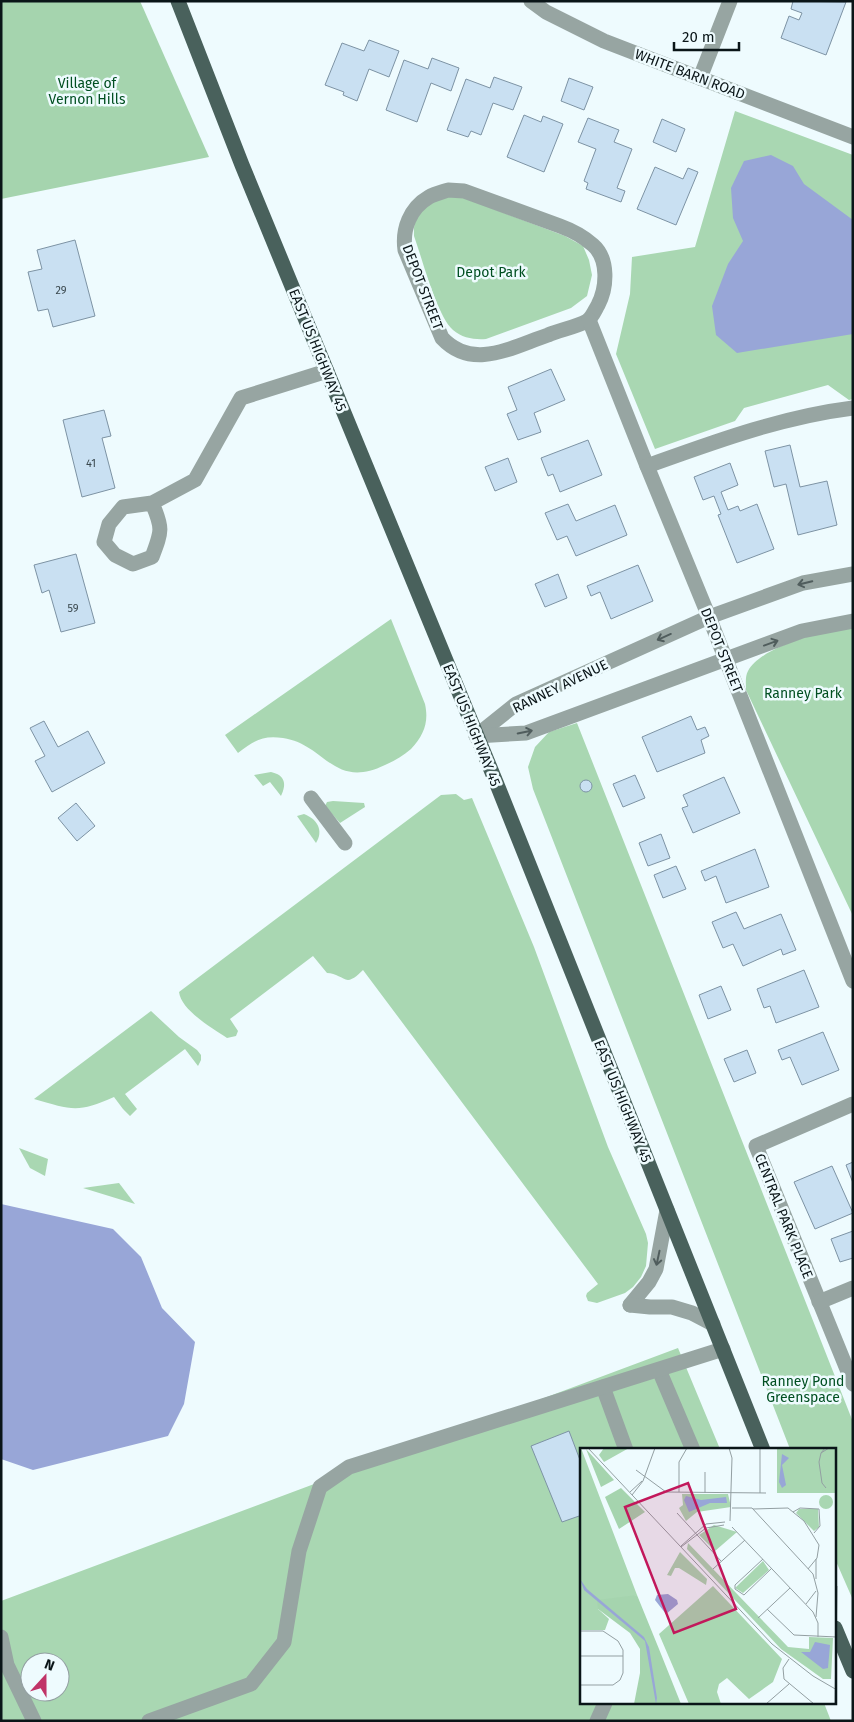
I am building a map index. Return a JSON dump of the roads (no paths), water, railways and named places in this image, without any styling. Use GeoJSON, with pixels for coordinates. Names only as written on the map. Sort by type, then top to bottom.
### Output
{"type":"FeatureCollection","features":[{"type":"Feature","properties":{"kind":"main road","name":"EAST US HIGHWAY 45"},"geometry":{"type":"LineString","coordinates":[[178,1],[242,165],[476,736],[762,1448]]}},
{"type":"Feature","properties":{"kind":"main road"},"geometry":{"type":"LineString","coordinates":[[836,1630],[853,1671]]}},
{"type":"Feature","properties":{"kind":"street","name":"WHITE BARN ROAD"},"geometry":{"type":"LineString","coordinates":[[531,1],[546,12],[604,41],[853,137]]}},
{"type":"Feature","properties":{"kind":"street"},"geometry":{"type":"LineString","coordinates":[[700,78],[730,1]]}},
{"type":"Feature","properties":{"kind":"street","name":"DEPOT STREET"},"geometry":{"type":"LineString","coordinates":[[448,190],[464,191],[569,230],[593,245],[600,254],[605,272],[603,296],[588,320],[491,355],[469,355],[449,345],[442,338],[405,250],[406,225],[418,205],[429,197],[448,190]]}},
{"type":"Feature","properties":{"kind":"street","name":"DEPOT STREET"},"geometry":{"type":"LineString","coordinates":[[588,320],[709,617],[853,981]]}},
{"type":"Feature","properties":{"kind":"street"},"geometry":{"type":"LineString","coordinates":[[152,503],[195,480],[242,398],[327,371]]}},
{"type":"Feature","properties":{"kind":"street"},"geometry":{"type":"LineString","coordinates":[[647,466],[754,429],[853,408]]}},
{"type":"Feature","properties":{"kind":"street","name":"RANNEY AVENUE"},"geometry":{"type":"LineString","coordinates":[[476,736],[516,704],[709,617],[803,582],[853,574]]}},
{"type":"Feature","properties":{"kind":"street","name":"RANNEY AVENUE"},"geometry":{"type":"LineString","coordinates":[[476,736],[526,733],[802,631],[853,621]]}},
{"type":"Feature","properties":{"kind":"street"},"geometry":{"type":"LineString","coordinates":[[310,798],[345,843]]}},
{"type":"Feature","properties":{"kind":"street","name":"CENTRAL PARK PLACE"},"geometry":{"type":"LineString","coordinates":[[853,1104],[756,1146],[853,1384]]}},
{"type":"Feature","properties":{"kind":"street"},"geometry":{"type":"LineString","coordinates":[[667,1210],[656,1269],[649,1282],[630,1305],[672,1307],[692,1313],[713,1324]]}},
{"type":"Feature","properties":{"kind":"street"},"geometry":{"type":"LineString","coordinates":[[819,1302],[853,1288]]}},
{"type":"Feature","properties":{"kind":"street"},"geometry":{"type":"LineString","coordinates":[[149,1721],[251,1684],[284,1642],[300,1551],[320,1487],[349,1467],[723,1349]]}},
{"type":"Feature","properties":{"kind":"street"},"geometry":{"type":"LineString","coordinates":[[658,1370],[692,1448]]}},
{"type":"Feature","properties":{"kind":"street"},"geometry":{"type":"LineString","coordinates":[[603,1387],[625,1448]]}},
{"type":"Feature","properties":{"kind":"street"},"geometry":{"type":"LineString","coordinates":[[1,1637],[7,1665],[34,1721]]}},
{"type":"Feature","properties":{"kind":"street"},"geometry":{"type":"LineString","coordinates":[[597,1721],[604,1704]]}},
{"type":"Feature","properties":{"kind":"water"},"geometry":{"type":"Polygon","coordinates":[[[771,155],[793,166],[804,184],[853,220],[853,334],[737,353],[716,335],[712,306],[728,264],[743,241],[733,218],[731,188],[744,161],[771,155]]]}},
{"type":"Feature","properties":{"kind":"water"},"geometry":{"type":"Polygon","coordinates":[[[1,1204],[113,1229],[141,1257],[162,1308],[195,1342],[184,1404],[168,1436],[33,1470],[1,1459],[1,1204]]]}},
{"type":"Feature","properties":{"kind":"park label","name":"Village of Vernon Hills"},"geometry":{"type":"Point","coordinates":[87,92]}},
{"type":"Feature","properties":{"kind":"park label","name":"Depot Park"},"geometry":{"type":"Point","coordinates":[491,272]}},
{"type":"Feature","properties":{"kind":"park label","name":"Ranney Park"},"geometry":{"type":"Point","coordinates":[803,693]}},
{"type":"Feature","properties":{"kind":"park label","name":"Ranney Pond Greenspace"},"geometry":{"type":"Point","coordinates":[803,1389]}}]}
